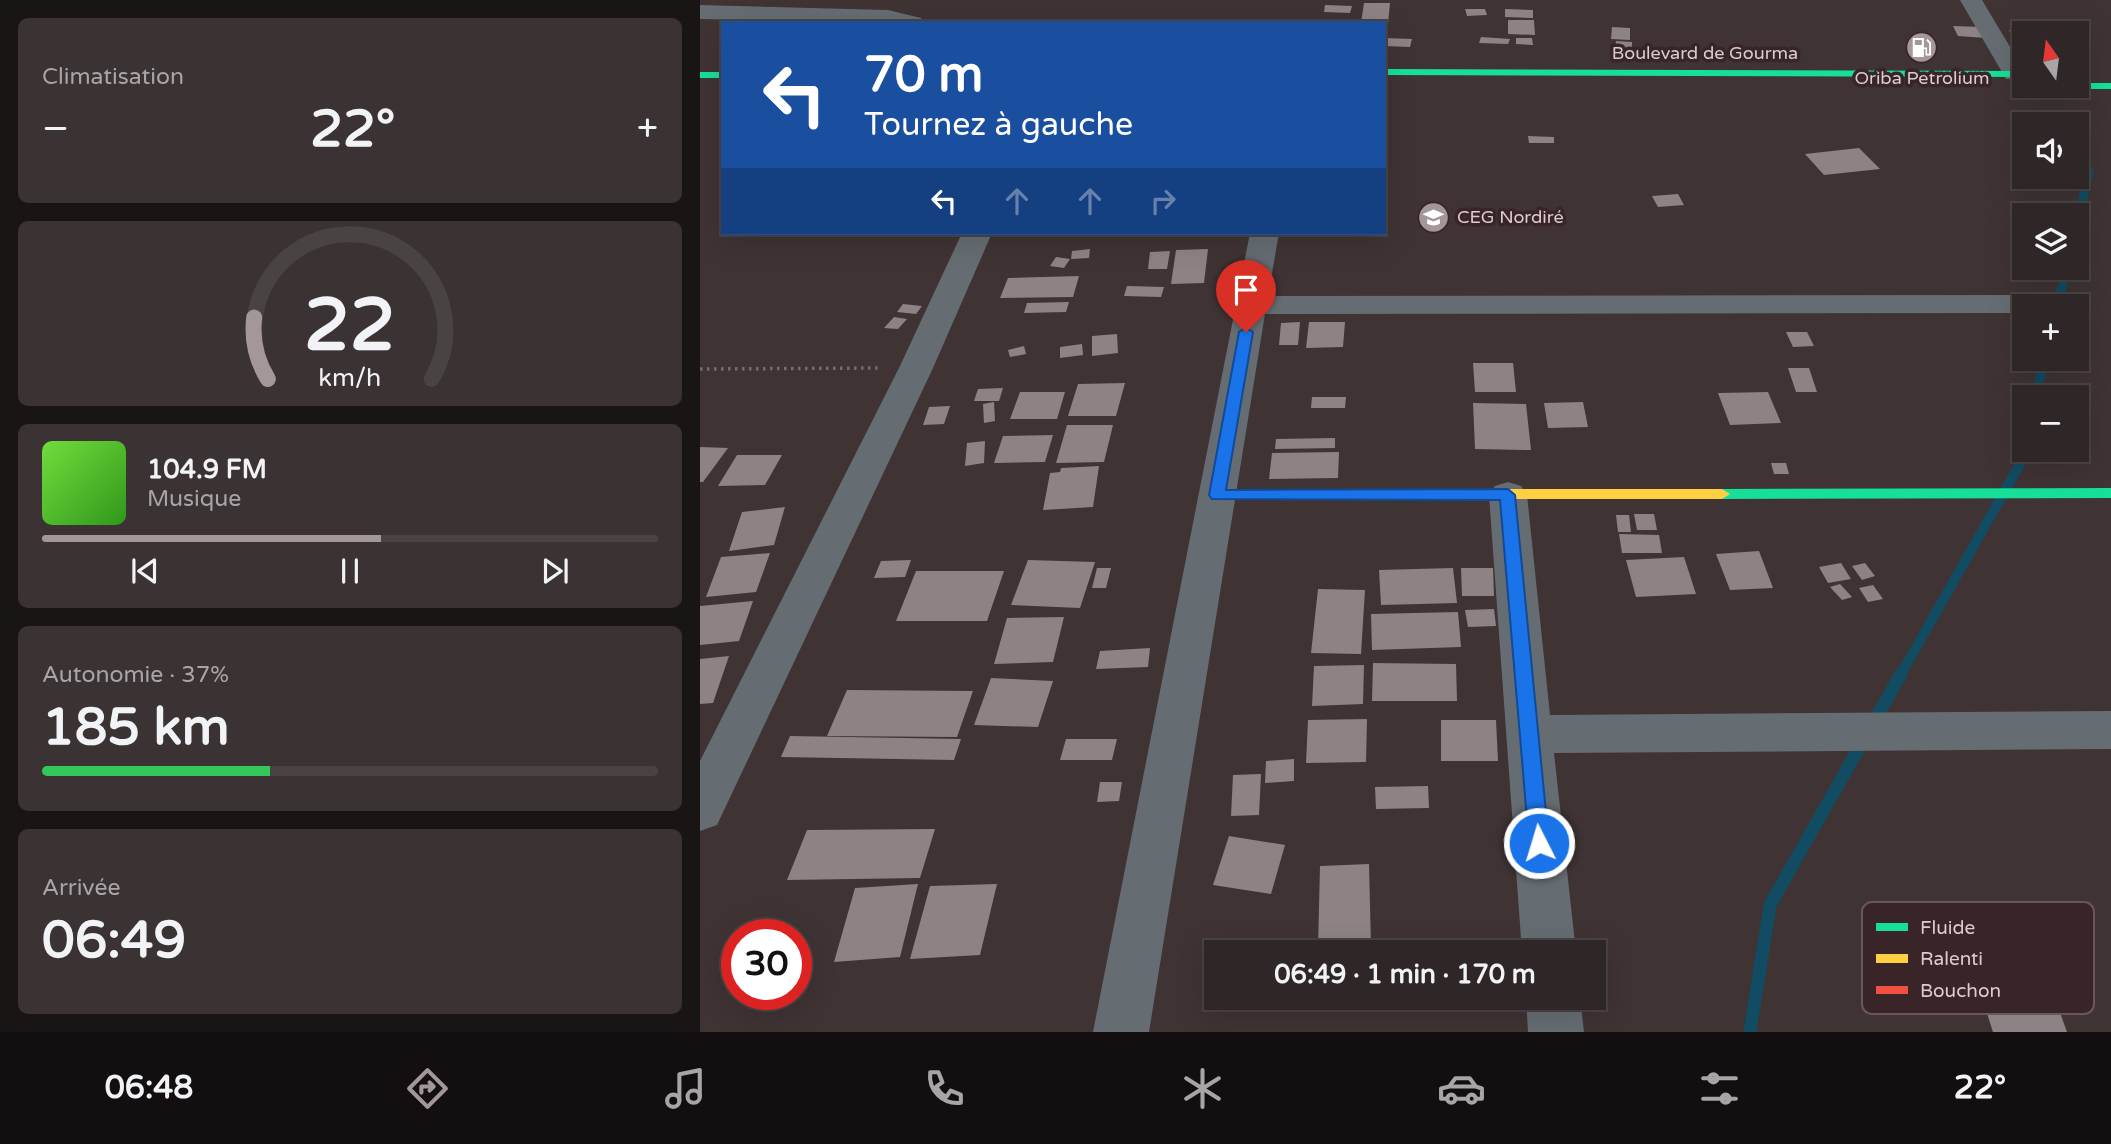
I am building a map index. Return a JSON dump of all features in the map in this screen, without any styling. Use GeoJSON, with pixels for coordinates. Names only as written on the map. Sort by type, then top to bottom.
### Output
{"type":"FeatureCollection","features":[{"type":"Feature","properties":{"kind":"main road","name":"Boulevard de Gourma"},"geometry":{"type":"LineString","coordinates":[[1386,72],[2012,78]]}},
{"type":"Feature","properties":{"kind":"main road"},"geometry":{"type":"LineString","coordinates":[[700,75],[721,75]]}},
{"type":"Feature","properties":{"kind":"main road"},"geometry":{"type":"LineString","coordinates":[[2090,75],[2111,75]]}},
{"type":"Feature","properties":{"kind":"main road","name":"Boulevard de Gourma"},"geometry":{"type":"LineString","coordinates":[[1386,84],[2012,78]]}},
{"type":"Feature","properties":{"kind":"main road"},"geometry":{"type":"LineString","coordinates":[[2090,86],[2111,86]]}},
{"type":"Feature","properties":{"kind":"main road"},"geometry":{"type":"LineString","coordinates":[[700,88],[721,88]]}},
{"type":"Feature","properties":{"kind":"main road"},"geometry":{"type":"LineString","coordinates":[[1217,495],[2111,494]]}},
{"type":"Feature","properties":{"kind":"street"},"geometry":{"type":"LineString","coordinates":[[1971,0],[2012,64]]}},
{"type":"Feature","properties":{"kind":"street"},"geometry":{"type":"LineString","coordinates":[[700,12],[888,17],[905,21]]}},
{"type":"Feature","properties":{"kind":"street"},"geometry":{"type":"LineString","coordinates":[[700,810],[916,368],[976,235]]}},
{"type":"Feature","properties":{"kind":"street"},"geometry":{"type":"LineString","coordinates":[[1121,1032],[1264,235]]}},
{"type":"Feature","properties":{"kind":"street"},"geometry":{"type":"LineString","coordinates":[[1251,305],[2012,303]]}},
{"type":"Feature","properties":{"kind":"street"},"geometry":{"type":"LineString","coordinates":[[1508,495],[1548,940]]}},
{"type":"Feature","properties":{"kind":"street"},"geometry":{"type":"LineString","coordinates":[[1529,734],[2111,730]]}},
{"type":"Feature","properties":{"kind":"street"},"geometry":{"type":"LineString","coordinates":[[1554,1010],[1556,1032]]}},
{"type":"Feature","properties":{"kind":"path"},"geometry":{"type":"LineString","coordinates":[[700,369],[916,368]]}},
{"type":"Feature","properties":{"kind":"building"},"geometry":{"type":"Polygon","coordinates":[[[1364,3],[1390,3],[1387,34],[1386,21],[1361,21],[1364,3]]]}},
{"type":"Feature","properties":{"kind":"building"},"geometry":{"type":"Polygon","coordinates":[[[1325,5],[1352,6],[1350,13],[1324,12],[1325,5]]]}},
{"type":"Feature","properties":{"kind":"building"},"geometry":{"type":"Polygon","coordinates":[[[1465,9],[1485,9],[1487,15],[1467,16],[1465,9]]]}},
{"type":"Feature","properties":{"kind":"building"},"geometry":{"type":"Polygon","coordinates":[[[1505,9],[1533,10],[1533,18],[1505,17],[1505,9]]]}},
{"type":"Feature","properties":{"kind":"building"},"geometry":{"type":"Polygon","coordinates":[[[1508,20],[1534,20],[1535,35],[1508,34],[1508,20]]]}},
{"type":"Feature","properties":{"kind":"building"},"geometry":{"type":"Polygon","coordinates":[[[1953,26],[1982,27],[1987,38],[1958,36],[1953,26]]]}},
{"type":"Feature","properties":{"kind":"building"},"geometry":{"type":"Polygon","coordinates":[[[1612,27],[1630,28],[1630,40],[1611,39],[1612,27]]]}},
{"type":"Feature","properties":{"kind":"building"},"geometry":{"type":"Polygon","coordinates":[[[1481,37],[1510,39],[1508,44],[1479,43],[1481,37]]]}},
{"type":"Feature","properties":{"kind":"building"},"geometry":{"type":"Polygon","coordinates":[[[1386,38],[1412,39],[1410,47],[1386,46],[1386,38]]]}},
{"type":"Feature","properties":{"kind":"building"},"geometry":{"type":"Polygon","coordinates":[[[1516,38],[1532,38],[1533,45],[1516,44],[1516,38]]]}},
{"type":"Feature","properties":{"kind":"building"},"geometry":{"type":"Polygon","coordinates":[[[1616,41],[1632,42],[1632,50],[1615,49],[1616,41]]]}},
{"type":"Feature","properties":{"kind":"building"},"geometry":{"type":"Polygon","coordinates":[[[1528,136],[1554,137],[1554,143],[1529,143],[1528,136]]]}},
{"type":"Feature","properties":{"kind":"building"},"geometry":{"type":"Polygon","coordinates":[[[1859,148],[1880,169],[1824,175],[1805,154],[1859,148]]]}},
{"type":"Feature","properties":{"kind":"building"},"geometry":{"type":"Polygon","coordinates":[[[1678,194],[1684,205],[1658,207],[1652,196],[1678,194]]]}},
{"type":"Feature","properties":{"kind":"building"},"geometry":{"type":"Polygon","coordinates":[[[1090,249],[1089,258],[1071,259],[1072,251],[1090,249]]]}},
{"type":"Feature","properties":{"kind":"building"},"geometry":{"type":"Polygon","coordinates":[[[1208,249],[1204,283],[1171,284],[1176,250],[1208,249]]]}},
{"type":"Feature","properties":{"kind":"building"},"geometry":{"type":"Polygon","coordinates":[[[1170,251],[1167,269],[1148,269],[1150,252],[1170,251]]]}},
{"type":"Feature","properties":{"kind":"building"},"geometry":{"type":"Polygon","coordinates":[[[1056,257],[1070,259],[1064,268],[1050,266],[1056,257]]]}},
{"type":"Feature","properties":{"kind":"building"},"geometry":{"type":"Polygon","coordinates":[[[1079,276],[1073,297],[1000,298],[1008,278],[1079,276]]]}},
{"type":"Feature","properties":{"kind":"building"},"geometry":{"type":"Polygon","coordinates":[[[1127,286],[1164,287],[1161,297],[1124,296],[1127,286]]]}},
{"type":"Feature","properties":{"kind":"building"},"geometry":{"type":"Polygon","coordinates":[[[1069,302],[1066,312],[1024,313],[1027,303],[1069,302]]]}},
{"type":"Feature","properties":{"kind":"building"},"geometry":{"type":"Polygon","coordinates":[[[903,304],[922,306],[916,314],[897,312],[903,304]]]}},
{"type":"Feature","properties":{"kind":"building"},"geometry":{"type":"Polygon","coordinates":[[[894,317],[907,319],[898,329],[884,328],[894,317]]]}},
{"type":"Feature","properties":{"kind":"building"},"geometry":{"type":"Polygon","coordinates":[[[1300,322],[1298,345],[1279,345],[1281,323],[1300,322]]]}},
{"type":"Feature","properties":{"kind":"building"},"geometry":{"type":"Polygon","coordinates":[[[1309,322],[1345,322],[1343,347],[1306,348],[1309,322]]]}},
{"type":"Feature","properties":{"kind":"building"},"geometry":{"type":"Polygon","coordinates":[[[1786,332],[1807,332],[1814,346],[1793,347],[1786,332]]]}},
{"type":"Feature","properties":{"kind":"building"},"geometry":{"type":"Polygon","coordinates":[[[1117,334],[1118,353],[1092,356],[1092,336],[1117,334]]]}},
{"type":"Feature","properties":{"kind":"building"},"geometry":{"type":"Polygon","coordinates":[[[1082,344],[1083,355],[1060,358],[1060,347],[1082,344]]]}},
{"type":"Feature","properties":{"kind":"building"},"geometry":{"type":"Polygon","coordinates":[[[1024,346],[1026,354],[1010,357],[1008,350],[1024,346]]]}},
{"type":"Feature","properties":{"kind":"building"},"geometry":{"type":"Polygon","coordinates":[[[1473,363],[1513,363],[1516,392],[1475,392],[1473,363]]]}},
{"type":"Feature","properties":{"kind":"building"},"geometry":{"type":"Polygon","coordinates":[[[1788,368],[1809,368],[1817,392],[1796,392],[1788,368]]]}},
{"type":"Feature","properties":{"kind":"building"},"geometry":{"type":"Polygon","coordinates":[[[1125,383],[1116,416],[1068,416],[1078,384],[1125,383]]]}},
{"type":"Feature","properties":{"kind":"building"},"geometry":{"type":"Polygon","coordinates":[[[1003,388],[999,401],[974,401],[978,389],[1003,388]]]}},
{"type":"Feature","properties":{"kind":"building"},"geometry":{"type":"Polygon","coordinates":[[[1020,392],[1065,392],[1057,419],[1010,419],[1020,392]]]}},
{"type":"Feature","properties":{"kind":"building"},"geometry":{"type":"Polygon","coordinates":[[[1768,392],[1781,423],[1730,425],[1718,393],[1768,392]]]}},
{"type":"Feature","properties":{"kind":"building"},"geometry":{"type":"Polygon","coordinates":[[[1312,397],[1346,397],[1345,408],[1311,408],[1312,397]]]}},
{"type":"Feature","properties":{"kind":"building"},"geometry":{"type":"Polygon","coordinates":[[[994,402],[995,421],[984,423],[983,404],[994,402]]]}},
{"type":"Feature","properties":{"kind":"building"},"geometry":{"type":"Polygon","coordinates":[[[1583,402],[1588,427],[1548,428],[1544,403],[1583,402]]]}},
{"type":"Feature","properties":{"kind":"building"},"geometry":{"type":"Polygon","coordinates":[[[1473,403],[1526,404],[1531,450],[1475,449],[1473,403]]]}},
{"type":"Feature","properties":{"kind":"building"},"geometry":{"type":"Polygon","coordinates":[[[950,406],[944,424],[923,425],[929,407],[950,406]]]}},
{"type":"Feature","properties":{"kind":"building"},"geometry":{"type":"Polygon","coordinates":[[[1067,425],[1113,425],[1104,462],[1056,463],[1067,425]]]}},
{"type":"Feature","properties":{"kind":"building"},"geometry":{"type":"Polygon","coordinates":[[[1053,435],[1045,462],[994,463],[1003,436],[1053,435]]]}},
{"type":"Feature","properties":{"kind":"building"},"geometry":{"type":"Polygon","coordinates":[[[1335,438],[1335,448],[1275,449],[1276,439],[1335,438]]]}},
{"type":"Feature","properties":{"kind":"building"},"geometry":{"type":"Polygon","coordinates":[[[985,441],[984,463],[965,466],[967,443],[985,441]]]}},
{"type":"Feature","properties":{"kind":"building"},"geometry":{"type":"Polygon","coordinates":[[[700,447],[728,448],[703,482],[700,482],[700,447]]]}},
{"type":"Feature","properties":{"kind":"building"},"geometry":{"type":"Polygon","coordinates":[[[1339,452],[1338,478],[1269,479],[1272,453],[1339,452]]]}},
{"type":"Feature","properties":{"kind":"building"},"geometry":{"type":"Polygon","coordinates":[[[737,455],[782,455],[765,485],[718,486],[737,455]]]}},
{"type":"Feature","properties":{"kind":"building"},"geometry":{"type":"Polygon","coordinates":[[[1771,463],[1786,463],[1789,474],[1774,474],[1771,463]]]}},
{"type":"Feature","properties":{"kind":"building"},"geometry":{"type":"Polygon","coordinates":[[[1099,466],[1093,507],[1043,510],[1050,473],[1060,472],[1061,468],[1099,466]]]}},
{"type":"Feature","properties":{"kind":"building"},"geometry":{"type":"Polygon","coordinates":[[[785,507],[774,545],[729,551],[742,512],[785,507]]]}},
{"type":"Feature","properties":{"kind":"building"},"geometry":{"type":"Polygon","coordinates":[[[1634,514],[1654,514],[1657,530],[1637,530],[1634,514]]]}},
{"type":"Feature","properties":{"kind":"building"},"geometry":{"type":"Polygon","coordinates":[[[1616,515],[1629,515],[1631,532],[1618,532],[1616,515]]]}},
{"type":"Feature","properties":{"kind":"building"},"geometry":{"type":"Polygon","coordinates":[[[1619,534],[1659,535],[1662,553],[1622,553],[1619,534]]]}},
{"type":"Feature","properties":{"kind":"building"},"geometry":{"type":"Polygon","coordinates":[[[1759,551],[1773,588],[1730,590],[1716,554],[1759,551]]]}},
{"type":"Feature","properties":{"kind":"building"},"geometry":{"type":"Polygon","coordinates":[[[770,553],[756,592],[706,597],[721,557],[770,553]]]}},
{"type":"Feature","properties":{"kind":"building"},"geometry":{"type":"Polygon","coordinates":[[[1684,557],[1696,594],[1636,597],[1626,560],[1684,557]]]}},
{"type":"Feature","properties":{"kind":"building"},"geometry":{"type":"Polygon","coordinates":[[[911,560],[905,577],[874,578],[881,561],[911,560]]]}},
{"type":"Feature","properties":{"kind":"building"},"geometry":{"type":"Polygon","coordinates":[[[1028,560],[1095,562],[1080,608],[1011,605],[1028,560]]]}},
{"type":"Feature","properties":{"kind":"building"},"geometry":{"type":"Polygon","coordinates":[[[1841,563],[1851,579],[1828,583],[1819,567],[1841,563]]]}},
{"type":"Feature","properties":{"kind":"building"},"geometry":{"type":"Polygon","coordinates":[[[1865,563],[1875,576],[1862,580],[1852,566],[1865,563]]]}},
{"type":"Feature","properties":{"kind":"building"},"geometry":{"type":"Polygon","coordinates":[[[1097,568],[1111,568],[1106,588],[1092,588],[1097,568]]]}},
{"type":"Feature","properties":{"kind":"building"},"geometry":{"type":"Polygon","coordinates":[[[1453,568],[1457,603],[1381,605],[1379,570],[1453,568]]]}},
{"type":"Feature","properties":{"kind":"building"},"geometry":{"type":"Polygon","coordinates":[[[1461,568],[1493,568],[1494,596],[1462,596],[1461,568]]]}},
{"type":"Feature","properties":{"kind":"building"},"geometry":{"type":"Polygon","coordinates":[[[916,571],[1004,571],[987,621],[896,621],[916,571]]]}},
{"type":"Feature","properties":{"kind":"building"},"geometry":{"type":"Polygon","coordinates":[[[1840,584],[1852,597],[1842,600],[1830,587],[1840,584]]]}},
{"type":"Feature","properties":{"kind":"building"},"geometry":{"type":"Polygon","coordinates":[[[1873,585],[1883,599],[1868,602],[1859,588],[1873,585]]]}},
{"type":"Feature","properties":{"kind":"building"},"geometry":{"type":"Polygon","coordinates":[[[1318,589],[1365,590],[1361,654],[1311,653],[1318,589]]]}},
{"type":"Feature","properties":{"kind":"building"},"geometry":{"type":"Polygon","coordinates":[[[753,601],[739,641],[700,645],[700,606],[753,601]]]}},
{"type":"Feature","properties":{"kind":"building"},"geometry":{"type":"Polygon","coordinates":[[[1494,609],[1496,626],[1468,627],[1465,610],[1494,609]]]}},
{"type":"Feature","properties":{"kind":"building"},"geometry":{"type":"Polygon","coordinates":[[[1458,612],[1461,647],[1372,650],[1371,614],[1458,612]]]}},
{"type":"Feature","properties":{"kind":"building"},"geometry":{"type":"Polygon","coordinates":[[[1064,617],[1053,662],[994,664],[1007,618],[1064,617]]]}},
{"type":"Feature","properties":{"kind":"building"},"geometry":{"type":"Polygon","coordinates":[[[1150,648],[1148,667],[1096,669],[1100,651],[1150,648]]]}},
{"type":"Feature","properties":{"kind":"building"},"geometry":{"type":"Polygon","coordinates":[[[729,656],[713,703],[700,704],[700,659],[729,656]]]}},
{"type":"Feature","properties":{"kind":"building"},"geometry":{"type":"Polygon","coordinates":[[[1373,663],[1456,664],[1457,701],[1372,701],[1373,663]]]}},
{"type":"Feature","properties":{"kind":"building"},"geometry":{"type":"Polygon","coordinates":[[[1364,665],[1363,704],[1312,706],[1314,666],[1364,665]]]}},
{"type":"Feature","properties":{"kind":"building"},"geometry":{"type":"Polygon","coordinates":[[[991,678],[1053,681],[1038,727],[974,725],[991,678]]]}},
{"type":"Feature","properties":{"kind":"building"},"geometry":{"type":"Polygon","coordinates":[[[847,690],[973,691],[957,737],[827,736],[847,690]]]}},
{"type":"Feature","properties":{"kind":"building"},"geometry":{"type":"Polygon","coordinates":[[[1367,719],[1366,762],[1306,763],[1308,720],[1367,719]]]}},
{"type":"Feature","properties":{"kind":"building"},"geometry":{"type":"Polygon","coordinates":[[[1441,720],[1496,720],[1498,761],[1441,761],[1441,720]]]}},
{"type":"Feature","properties":{"kind":"building"},"geometry":{"type":"Polygon","coordinates":[[[790,736],[961,739],[954,760],[781,757],[790,736]]]}},
{"type":"Feature","properties":{"kind":"building"},"geometry":{"type":"Polygon","coordinates":[[[1066,739],[1117,739],[1112,760],[1060,760],[1066,739]]]}},
{"type":"Feature","properties":{"kind":"building"},"geometry":{"type":"Polygon","coordinates":[[[1294,759],[1294,781],[1265,783],[1266,761],[1294,759]]]}},
{"type":"Feature","properties":{"kind":"building"},"geometry":{"type":"Polygon","coordinates":[[[1261,774],[1259,815],[1231,816],[1233,775],[1261,774]]]}},
{"type":"Feature","properties":{"kind":"building"},"geometry":{"type":"Polygon","coordinates":[[[1100,782],[1122,782],[1119,801],[1097,802],[1100,782]]]}},
{"type":"Feature","properties":{"kind":"building"},"geometry":{"type":"Polygon","coordinates":[[[1428,786],[1429,808],[1376,809],[1375,787],[1428,786]]]}},
{"type":"Feature","properties":{"kind":"building"},"geometry":{"type":"Polygon","coordinates":[[[935,829],[920,878],[787,880],[807,830],[935,829]]]}},
{"type":"Feature","properties":{"kind":"building"},"geometry":{"type":"Polygon","coordinates":[[[1229,836],[1285,845],[1271,894],[1213,885],[1229,836]]]}},
{"type":"Feature","properties":{"kind":"building"},"geometry":{"type":"Polygon","coordinates":[[[1369,864],[1371,940],[1318,940],[1320,866],[1369,864]]]}},
{"type":"Feature","properties":{"kind":"building"},"geometry":{"type":"Polygon","coordinates":[[[918,884],[900,957],[834,962],[855,888],[918,884]]]}},
{"type":"Feature","properties":{"kind":"building"},"geometry":{"type":"Polygon","coordinates":[[[997,884],[980,955],[910,959],[930,886],[997,884]]]}},
{"type":"Feature","properties":{"kind":"building"},"geometry":{"type":"Polygon","coordinates":[[[1987,1014],[2061,1014],[2067,1032],[1993,1032],[1987,1014]]]}},
{"type":"Feature","properties":{"kind":"waterway"},"geometry":{"type":"LineString","coordinates":[[2089,175],[2090,169]]}},
{"type":"Feature","properties":{"kind":"waterway"},"geometry":{"type":"LineString","coordinates":[[2082,203],[2085,189]]}},
{"type":"Feature","properties":{"kind":"waterway"},"geometry":{"type":"LineString","coordinates":[[2060,294],[2064,280]]}},
{"type":"Feature","properties":{"kind":"waterway"},"geometry":{"type":"LineString","coordinates":[[2038,385],[2042,371]]}},
{"type":"Feature","properties":{"kind":"waterway"},"geometry":{"type":"LineString","coordinates":[[1900,676],[2020,462]]}},
{"type":"Feature","properties":{"kind":"waterway"},"geometry":{"type":"LineString","coordinates":[[1872,725],[1901,674]]}},
{"type":"Feature","properties":{"kind":"waterway"},"geometry":{"type":"LineString","coordinates":[[1750,1032],[1770,905],[1864,739]]}},
{"type":"Feature","properties":{"kind":"traffic: fast"},"geometry":{"type":"LineString","coordinates":[[1386,72],[2012,74]]}},
{"type":"Feature","properties":{"kind":"traffic: fast"},"geometry":{"type":"LineString","coordinates":[[700,75],[721,75]]}},
{"type":"Feature","properties":{"kind":"traffic: fast"},"geometry":{"type":"LineString","coordinates":[[2090,86],[2111,86]]}},
{"type":"Feature","properties":{"kind":"traffic: fast"},"geometry":{"type":"LineString","coordinates":[[1722,494],[2111,493]]}},
{"type":"Feature","properties":{"kind":"traffic: slow"},"geometry":{"type":"LineString","coordinates":[[1492,494],[1722,494]]}},
{"type":"Feature","properties":{"kind":"traffic: jam"},"geometry":{"type":"LineString","coordinates":[[1217,495],[1492,494]]}},
{"type":"Feature","properties":{"kind":"place","name":"Oriba Petrolium"},"geometry":{"type":"Point","coordinates":[1922,48]}},
{"type":"Feature","properties":{"kind":"place","name":"CEG Nordiré"},"geometry":{"type":"Point","coordinates":[1434,217]}},
{"type":"Feature","properties":{"kind":"route"},"geometry":{"type":"LineString","coordinates":[[1246,332],[1217,495],[1508,495],[1539,843]]}}]}
